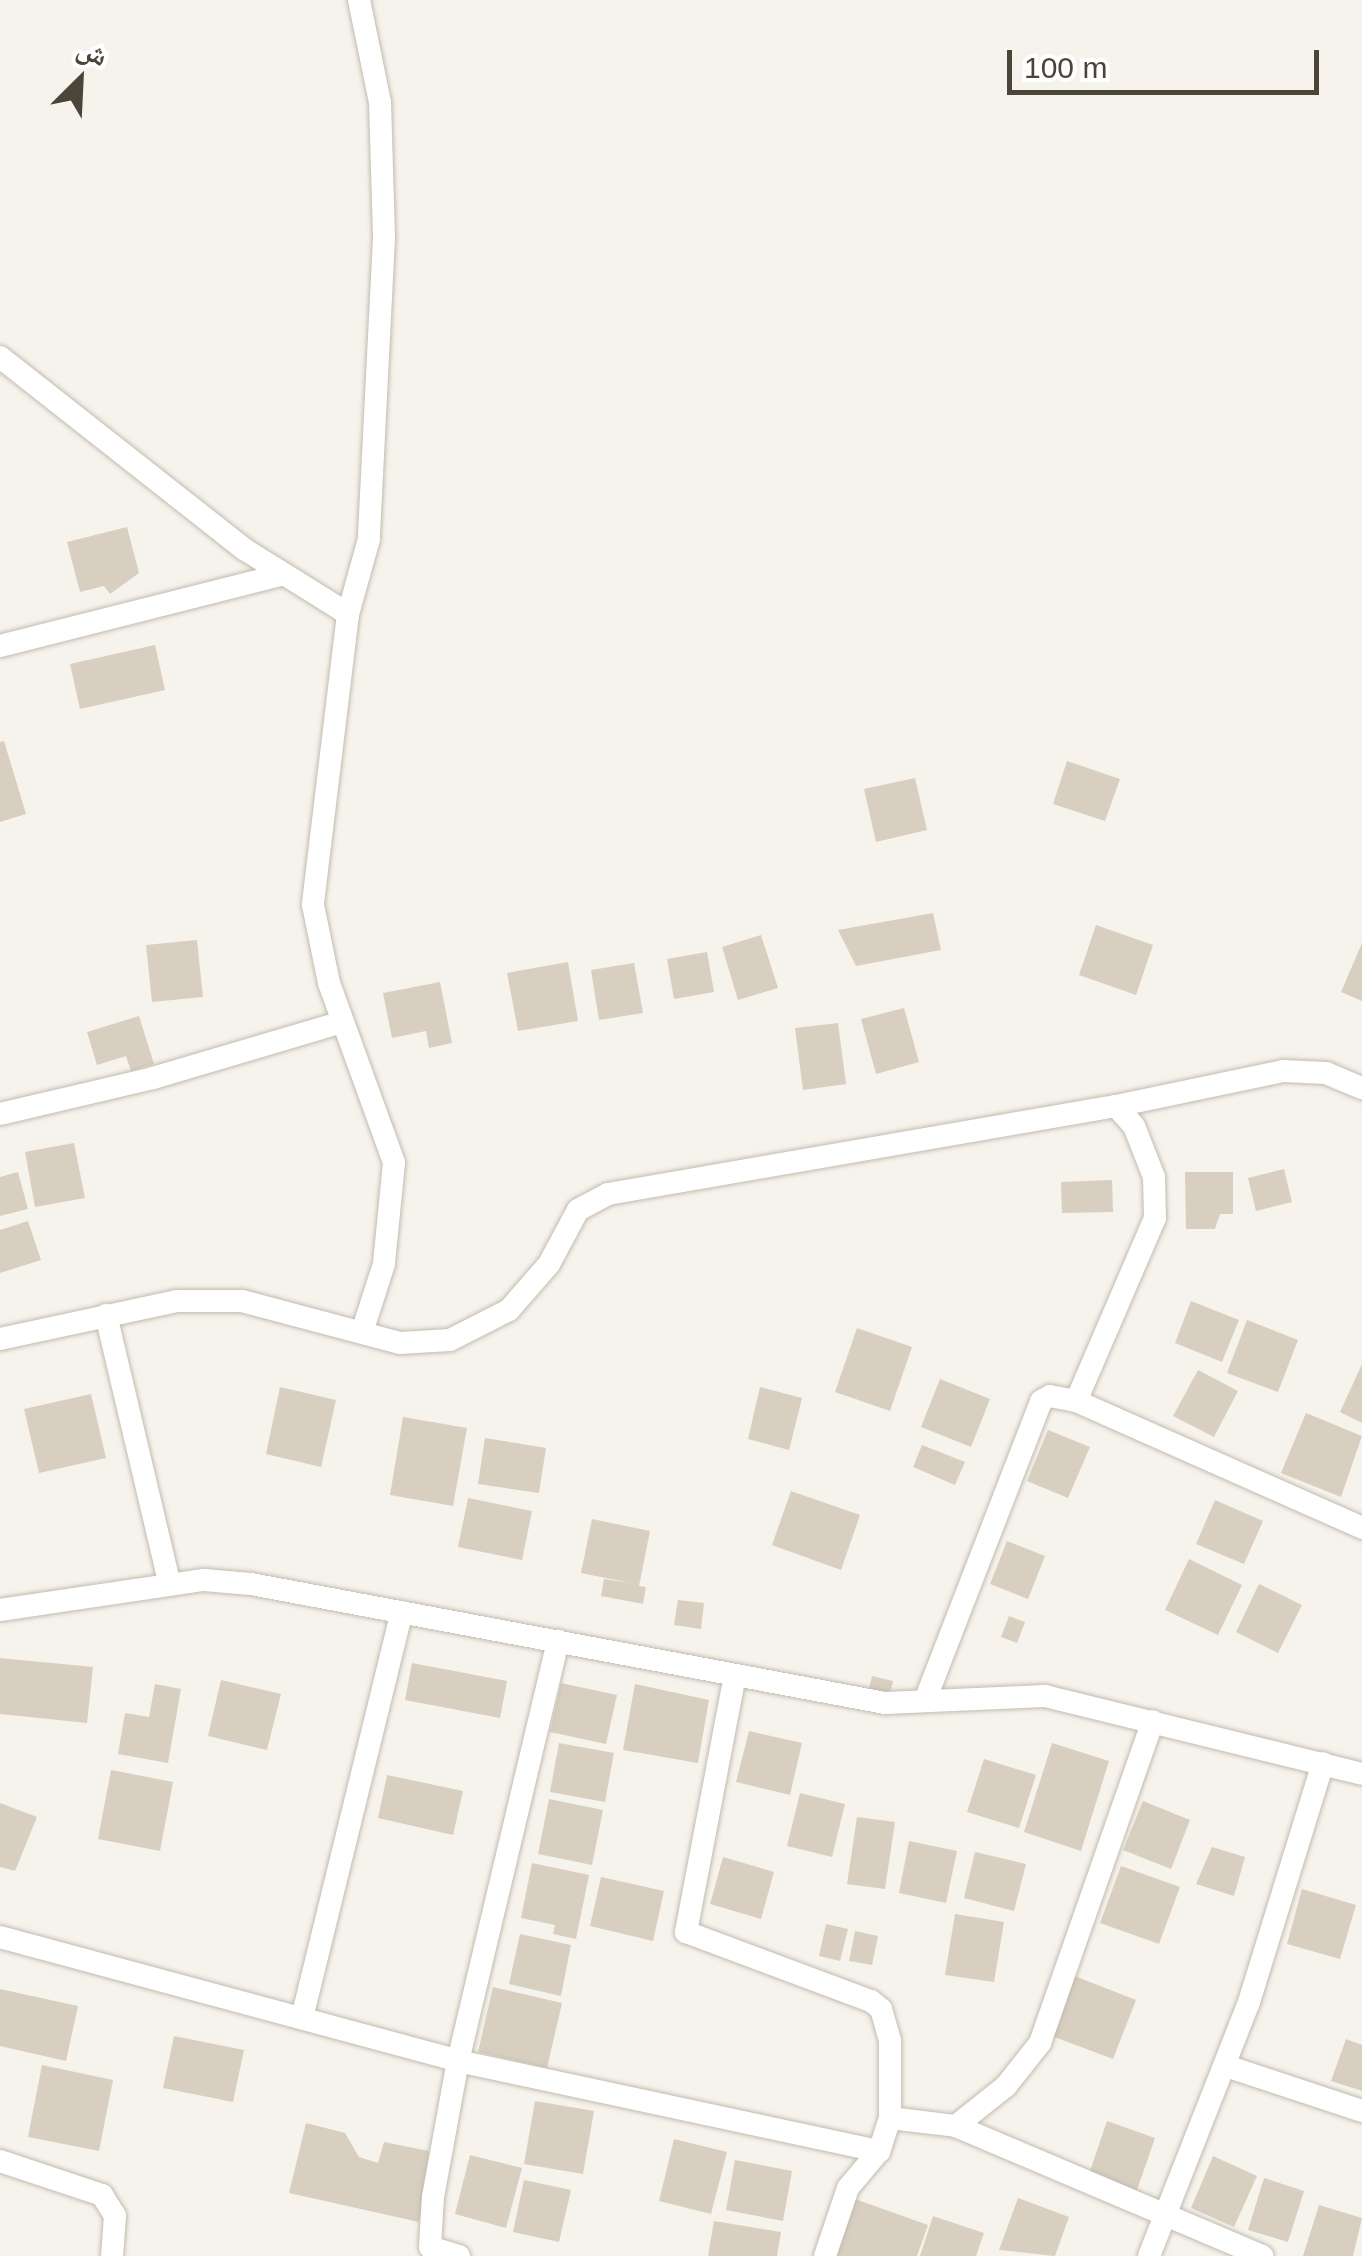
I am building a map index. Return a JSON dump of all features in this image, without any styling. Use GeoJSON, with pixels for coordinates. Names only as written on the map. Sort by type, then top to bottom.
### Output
{"type":"FeatureCollection","features":[{"type":"Feature","properties":{"kind":"street"},"geometry":{"type":"LineString","coordinates":[[359,0],[380,102],[384,238],[369,539],[348,614],[313,905],[342,1022],[384,1119],[394,1163],[384,1264],[362,1332]]}},
{"type":"Feature","properties":{"kind":"street"},"geometry":{"type":"LineString","coordinates":[[0,358],[284,574],[348,614]]}},
{"type":"Feature","properties":{"kind":"street"},"geometry":{"type":"LineString","coordinates":[[0,646],[284,574]]}},
{"type":"Feature","properties":{"kind":"street"},"geometry":{"type":"LineString","coordinates":[[0,1114],[153,1078],[342,1022]]}},
{"type":"Feature","properties":{"kind":"street"},"geometry":{"type":"LineString","coordinates":[[0,1338],[176,1301],[242,1301],[400,1343],[450,1340],[509,1310],[548,1264],[578,1210],[608,1194],[1116,1106],[1283,1071],[1326,1074],[1362,1088]]}},
{"type":"Feature","properties":{"kind":"street"},"geometry":{"type":"LineString","coordinates":[[1076,1401],[1155,1218],[1154,1178],[1134,1126],[1116,1106]]}},
{"type":"Feature","properties":{"kind":"street"},"geometry":{"type":"LineString","coordinates":[[106,1315],[170,1585]]}},
{"type":"Feature","properties":{"kind":"street"},"geometry":{"type":"LineString","coordinates":[[926,1698],[1041,1400],[1076,1401],[1362,1528]]}},
{"type":"Feature","properties":{"kind":"street"},"geometry":{"type":"LineString","coordinates":[[0,1610],[170,1585],[251,1584],[885,1703],[926,1698],[1045,1696],[1362,1774]]}},
{"type":"Feature","properties":{"kind":"street"},"geometry":{"type":"LineString","coordinates":[[302,2018],[402,1612]]}},
{"type":"Feature","properties":{"kind":"street"},"geometry":{"type":"LineString","coordinates":[[459,2256],[430,2247],[458,2061],[558,1641]]}},
{"type":"Feature","properties":{"kind":"street"},"geometry":{"type":"LineString","coordinates":[[734,1675],[686,1932],[881,2009],[890,2041],[890,2118],[879,2151],[848,2188],[825,2256]]}},
{"type":"Feature","properties":{"kind":"street"},"geometry":{"type":"LineString","coordinates":[[956,2126],[1006,2086],[1040,2043],[1153,1721]]}},
{"type":"Feature","properties":{"kind":"street"},"geometry":{"type":"LineString","coordinates":[[1149,2256],[1226,2066],[1322,1763]]}},
{"type":"Feature","properties":{"kind":"street"},"geometry":{"type":"LineString","coordinates":[[0,1937],[458,2061],[879,2151]]}},
{"type":"Feature","properties":{"kind":"street"},"geometry":{"type":"LineString","coordinates":[[1226,2066],[1362,2111]]}},
{"type":"Feature","properties":{"kind":"street"},"geometry":{"type":"LineString","coordinates":[[890,2118],[956,2126],[1162,2218],[1263,2256]]}},
{"type":"Feature","properties":{"kind":"street"},"geometry":{"type":"LineString","coordinates":[[0,2161],[102,2196],[115,2216],[112,2256]]}},
{"type":"Feature","properties":{"kind":"building"},"geometry":{"type":"Polygon","coordinates":[[[127,527],[139,573],[110,594],[104,586],[80,592],[67,542],[127,527]]]}},
{"type":"Feature","properties":{"kind":"building"},"geometry":{"type":"Polygon","coordinates":[[[155,645],[165,690],[80,709],[70,664],[155,645]]]}},
{"type":"Feature","properties":{"kind":"building"},"geometry":{"type":"Polygon","coordinates":[[[4,741],[26,814],[0,822],[0,742],[4,741]]]}},
{"type":"Feature","properties":{"kind":"building"},"geometry":{"type":"Polygon","coordinates":[[[1067,761],[1120,779],[1105,821],[1053,804],[1067,761]]]}},
{"type":"Feature","properties":{"kind":"building"},"geometry":{"type":"Polygon","coordinates":[[[915,778],[927,830],[876,842],[864,789],[915,778]]]}},
{"type":"Feature","properties":{"kind":"building"},"geometry":{"type":"Polygon","coordinates":[[[933,913],[941,950],[856,966],[838,930],[933,913]]]}},
{"type":"Feature","properties":{"kind":"building"},"geometry":{"type":"Polygon","coordinates":[[[1096,925],[1153,945],[1136,995],[1079,975],[1096,925]]]}},
{"type":"Feature","properties":{"kind":"building"},"geometry":{"type":"Polygon","coordinates":[[[761,935],[778,988],[738,1000],[722,947],[761,935]]]}},
{"type":"Feature","properties":{"kind":"building"},"geometry":{"type":"Polygon","coordinates":[[[197,940],[203,997],[152,1002],[146,945],[197,940]]]}},
{"type":"Feature","properties":{"kind":"building"},"geometry":{"type":"Polygon","coordinates":[[[1362,943],[1362,1001],[1341,992],[1362,943]]]}},
{"type":"Feature","properties":{"kind":"building"},"geometry":{"type":"Polygon","coordinates":[[[707,952],[714,992],[674,999],[667,959],[707,952]]]}},
{"type":"Feature","properties":{"kind":"building"},"geometry":{"type":"Polygon","coordinates":[[[568,962],[578,1021],[518,1031],[507,973],[568,962]]]}},
{"type":"Feature","properties":{"kind":"building"},"geometry":{"type":"Polygon","coordinates":[[[634,963],[643,1013],[599,1020],[591,970],[634,963]]]}},
{"type":"Feature","properties":{"kind":"building"},"geometry":{"type":"Polygon","coordinates":[[[440,982],[452,1043],[429,1048],[426,1031],[392,1038],[383,993],[440,982]]]}},
{"type":"Feature","properties":{"kind":"building"},"geometry":{"type":"Polygon","coordinates":[[[904,1008],[919,1062],[876,1074],[861,1019],[904,1008]]]}},
{"type":"Feature","properties":{"kind":"building"},"geometry":{"type":"Polygon","coordinates":[[[139,1016],[154,1064],[131,1071],[126,1056],[97,1065],[87,1032],[139,1016]]]}},
{"type":"Feature","properties":{"kind":"building"},"geometry":{"type":"Polygon","coordinates":[[[838,1023],[846,1084],[803,1090],[795,1028],[838,1023]]]}},
{"type":"Feature","properties":{"kind":"building"},"geometry":{"type":"Polygon","coordinates":[[[74,1143],[85,1198],[35,1207],[25,1152],[74,1143]]]}},
{"type":"Feature","properties":{"kind":"building"},"geometry":{"type":"Polygon","coordinates":[[[1284,1169],[1292,1202],[1256,1211],[1248,1178],[1284,1169]]]}},
{"type":"Feature","properties":{"kind":"building"},"geometry":{"type":"Polygon","coordinates":[[[18,1172],[28,1209],[0,1216],[0,1177],[18,1172]]]}},
{"type":"Feature","properties":{"kind":"building"},"geometry":{"type":"Polygon","coordinates":[[[1185,1172],[1233,1172],[1233,1214],[1220,1214],[1215,1229],[1186,1229],[1185,1172]]]}},
{"type":"Feature","properties":{"kind":"building"},"geometry":{"type":"Polygon","coordinates":[[[1112,1180],[1113,1212],[1062,1213],[1061,1182],[1112,1180]]]}},
{"type":"Feature","properties":{"kind":"building"},"geometry":{"type":"Polygon","coordinates":[[[28,1221],[41,1260],[0,1273],[0,1230],[28,1221]]]}},
{"type":"Feature","properties":{"kind":"building"},"geometry":{"type":"Polygon","coordinates":[[[1191,1301],[1239,1320],[1222,1362],[1175,1343],[1191,1301]]]}},
{"type":"Feature","properties":{"kind":"building"},"geometry":{"type":"Polygon","coordinates":[[[1247,1320],[1298,1340],[1278,1392],[1227,1373],[1247,1320]]]}},
{"type":"Feature","properties":{"kind":"building"},"geometry":{"type":"Polygon","coordinates":[[[857,1328],[912,1347],[890,1411],[835,1392],[857,1328]]]}},
{"type":"Feature","properties":{"kind":"building"},"geometry":{"type":"Polygon","coordinates":[[[1362,1364],[1362,1423],[1340,1412],[1362,1364]]]}},
{"type":"Feature","properties":{"kind":"building"},"geometry":{"type":"Polygon","coordinates":[[[1198,1370],[1238,1391],[1214,1437],[1173,1416],[1198,1370]]]}},
{"type":"Feature","properties":{"kind":"building"},"geometry":{"type":"Polygon","coordinates":[[[940,1379],[990,1399],[971,1447],[921,1427],[940,1379]]]}},
{"type":"Feature","properties":{"kind":"building"},"geometry":{"type":"Polygon","coordinates":[[[280,1387],[336,1400],[321,1467],[266,1454],[280,1387]]]}},
{"type":"Feature","properties":{"kind":"building"},"geometry":{"type":"Polygon","coordinates":[[[760,1387],[802,1398],[789,1450],[748,1439],[760,1387]]]}},
{"type":"Feature","properties":{"kind":"building"},"geometry":{"type":"Polygon","coordinates":[[[91,1394],[106,1458],[39,1473],[24,1409],[91,1394]]]}},
{"type":"Feature","properties":{"kind":"building"},"geometry":{"type":"Polygon","coordinates":[[[1306,1413],[1362,1436],[1341,1497],[1281,1473],[1306,1413]]]}},
{"type":"Feature","properties":{"kind":"building"},"geometry":{"type":"Polygon","coordinates":[[[403,1417],[467,1428],[453,1506],[390,1495],[403,1417]]]}},
{"type":"Feature","properties":{"kind":"building"},"geometry":{"type":"Polygon","coordinates":[[[1048,1430],[1090,1447],[1068,1498],[1027,1481],[1048,1430]]]}},
{"type":"Feature","properties":{"kind":"building"},"geometry":{"type":"Polygon","coordinates":[[[485,1438],[546,1448],[539,1493],[478,1484],[485,1438]]]}},
{"type":"Feature","properties":{"kind":"building"},"geometry":{"type":"Polygon","coordinates":[[[922,1445],[965,1462],[955,1485],[913,1467],[922,1445]]]}},
{"type":"Feature","properties":{"kind":"building"},"geometry":{"type":"Polygon","coordinates":[[[791,1491],[860,1515],[841,1570],[772,1545],[791,1491]]]}},
{"type":"Feature","properties":{"kind":"building"},"geometry":{"type":"Polygon","coordinates":[[[468,1498],[532,1511],[522,1560],[458,1547],[468,1498]]]}},
{"type":"Feature","properties":{"kind":"building"},"geometry":{"type":"Polygon","coordinates":[[[1215,1500],[1263,1521],[1244,1564],[1196,1544],[1215,1500]]]}},
{"type":"Feature","properties":{"kind":"building"},"geometry":{"type":"Polygon","coordinates":[[[592,1519],[650,1531],[639,1586],[646,1587],[643,1604],[601,1596],[604,1579],[631,1583],[581,1573],[592,1519]]]}},
{"type":"Feature","properties":{"kind":"building"},"geometry":{"type":"Polygon","coordinates":[[[1007,1541],[1045,1556],[1028,1599],[990,1584],[1007,1541]]]}},
{"type":"Feature","properties":{"kind":"building"},"geometry":{"type":"Polygon","coordinates":[[[1189,1559],[1242,1585],[1218,1635],[1165,1610],[1189,1559]]]}},
{"type":"Feature","properties":{"kind":"building"},"geometry":{"type":"Polygon","coordinates":[[[1259,1584],[1302,1605],[1278,1653],[1236,1632],[1259,1584]]]}},
{"type":"Feature","properties":{"kind":"building"},"geometry":{"type":"Polygon","coordinates":[[[678,1600],[704,1603],[701,1629],[674,1625],[678,1600]]]}},
{"type":"Feature","properties":{"kind":"building"},"geometry":{"type":"Polygon","coordinates":[[[1009,1616],[1025,1622],[1017,1643],[1001,1637],[1009,1616]]]}},
{"type":"Feature","properties":{"kind":"building"},"geometry":{"type":"Polygon","coordinates":[[[0,1658],[93,1667],[87,1723],[0,1714],[0,1658]]]}},
{"type":"Feature","properties":{"kind":"building"},"geometry":{"type":"Polygon","coordinates":[[[412,1663],[507,1681],[500,1718],[405,1700],[412,1663]]]}},
{"type":"Feature","properties":{"kind":"building"},"geometry":{"type":"Polygon","coordinates":[[[872,1676],[893,1681],[890,1694],[869,1689],[872,1676]]]}},
{"type":"Feature","properties":{"kind":"building"},"geometry":{"type":"Polygon","coordinates":[[[221,1680],[281,1694],[267,1750],[208,1736],[221,1680]]]}},
{"type":"Feature","properties":{"kind":"building"},"geometry":{"type":"Polygon","coordinates":[[[561,1683],[617,1695],[606,1744],[550,1732],[561,1683]]]}},
{"type":"Feature","properties":{"kind":"building"},"geometry":{"type":"Polygon","coordinates":[[[155,1684],[181,1689],[168,1763],[118,1754],[125,1713],[149,1717],[155,1684]]]}},
{"type":"Feature","properties":{"kind":"building"},"geometry":{"type":"Polygon","coordinates":[[[635,1684],[709,1700],[698,1763],[623,1750],[635,1684]]]}},
{"type":"Feature","properties":{"kind":"building"},"geometry":{"type":"Polygon","coordinates":[[[749,1731],[802,1743],[790,1795],[736,1782],[749,1731]]]}},
{"type":"Feature","properties":{"kind":"building"},"geometry":{"type":"Polygon","coordinates":[[[559,1743],[614,1753],[605,1802],[550,1792],[559,1743]]]}},
{"type":"Feature","properties":{"kind":"building"},"geometry":{"type":"Polygon","coordinates":[[[1052,1743],[1109,1761],[1081,1851],[1024,1832],[1052,1743]]]}},
{"type":"Feature","properties":{"kind":"building"},"geometry":{"type":"Polygon","coordinates":[[[984,1759],[1036,1775],[1019,1828],[967,1812],[984,1759]]]}},
{"type":"Feature","properties":{"kind":"building"},"geometry":{"type":"Polygon","coordinates":[[[111,1770],[173,1782],[160,1851],[98,1839],[111,1770]]]}},
{"type":"Feature","properties":{"kind":"building"},"geometry":{"type":"Polygon","coordinates":[[[387,1775],[463,1791],[453,1835],[378,1818],[387,1775]]]}},
{"type":"Feature","properties":{"kind":"building"},"geometry":{"type":"Polygon","coordinates":[[[800,1793],[845,1804],[832,1857],[787,1846],[800,1793]]]}},
{"type":"Feature","properties":{"kind":"building"},"geometry":{"type":"Polygon","coordinates":[[[549,1799],[603,1810],[592,1865],[538,1854],[549,1799]]]}},
{"type":"Feature","properties":{"kind":"building"},"geometry":{"type":"Polygon","coordinates":[[[1143,1801],[1190,1820],[1171,1869],[1123,1850],[1143,1801]]]}},
{"type":"Feature","properties":{"kind":"building"},"geometry":{"type":"Polygon","coordinates":[[[0,1803],[37,1817],[15,1871],[0,1867],[0,1803]]]}},
{"type":"Feature","properties":{"kind":"building"},"geometry":{"type":"Polygon","coordinates":[[[857,1817],[895,1822],[885,1889],[847,1884],[857,1817]]]}},
{"type":"Feature","properties":{"kind":"building"},"geometry":{"type":"Polygon","coordinates":[[[909,1841],[957,1851],[946,1903],[899,1893],[909,1841]]]}},
{"type":"Feature","properties":{"kind":"building"},"geometry":{"type":"Polygon","coordinates":[[[1212,1847],[1245,1857],[1234,1896],[1196,1884],[1212,1847]]]}},
{"type":"Feature","properties":{"kind":"building"},"geometry":{"type":"Polygon","coordinates":[[[975,1852],[1026,1864],[1014,1911],[964,1898],[975,1852]]]}},
{"type":"Feature","properties":{"kind":"building"},"geometry":{"type":"Polygon","coordinates":[[[723,1857],[774,1872],[761,1919],[710,1904],[723,1857]]]}},
{"type":"Feature","properties":{"kind":"building"},"geometry":{"type":"Polygon","coordinates":[[[532,1863],[589,1875],[576,1939],[553,1934],[555,1925],[521,1918],[532,1863]]]}},
{"type":"Feature","properties":{"kind":"building"},"geometry":{"type":"Polygon","coordinates":[[[1121,1866],[1180,1887],[1159,1944],[1100,1923],[1121,1866]]]}},
{"type":"Feature","properties":{"kind":"building"},"geometry":{"type":"Polygon","coordinates":[[[601,1877],[664,1891],[653,1941],[590,1926],[601,1877]]]}},
{"type":"Feature","properties":{"kind":"building"},"geometry":{"type":"Polygon","coordinates":[[[1302,1889],[1356,1905],[1340,1959],[1287,1944],[1302,1889]]]}},
{"type":"Feature","properties":{"kind":"building"},"geometry":{"type":"Polygon","coordinates":[[[955,1914],[1004,1922],[994,1982],[945,1975],[955,1914]]]}},
{"type":"Feature","properties":{"kind":"building"},"geometry":{"type":"Polygon","coordinates":[[[826,1924],[848,1929],[840,1961],[819,1956],[826,1924]]]}},
{"type":"Feature","properties":{"kind":"building"},"geometry":{"type":"Polygon","coordinates":[[[855,1931],[878,1936],[872,1965],[849,1961],[855,1931]]]}},
{"type":"Feature","properties":{"kind":"building"},"geometry":{"type":"Polygon","coordinates":[[[520,1934],[571,1945],[561,1996],[509,1984],[520,1934]]]}},
{"type":"Feature","properties":{"kind":"building"},"geometry":{"type":"Polygon","coordinates":[[[1072,1975],[1136,2000],[1113,2059],[1049,2035],[1072,1975]]]}},
{"type":"Feature","properties":{"kind":"building"},"geometry":{"type":"Polygon","coordinates":[[[493,1987],[562,2003],[547,2068],[478,2052],[493,1987]]]}},
{"type":"Feature","properties":{"kind":"building"},"geometry":{"type":"Polygon","coordinates":[[[0,1989],[78,2006],[66,2061],[0,2046],[0,1989]]]}},
{"type":"Feature","properties":{"kind":"building"},"geometry":{"type":"Polygon","coordinates":[[[174,2036],[244,2050],[233,2102],[163,2088],[174,2036]]]}},
{"type":"Feature","properties":{"kind":"building"},"geometry":{"type":"Polygon","coordinates":[[[1346,2039],[1362,2045],[1362,2091],[1331,2081],[1346,2039]]]}},
{"type":"Feature","properties":{"kind":"building"},"geometry":{"type":"Polygon","coordinates":[[[42,2065],[113,2080],[99,2151],[28,2137],[42,2065]]]}},
{"type":"Feature","properties":{"kind":"building"},"geometry":{"type":"Polygon","coordinates":[[[535,2101],[594,2111],[583,2174],[524,2164],[535,2101]]]}},
{"type":"Feature","properties":{"kind":"building"},"geometry":{"type":"Polygon","coordinates":[[[1107,2121],[1155,2138],[1135,2196],[1087,2180],[1107,2121]]]}},
{"type":"Feature","properties":{"kind":"building"},"geometry":{"type":"Polygon","coordinates":[[[306,2123],[345,2133],[359,2157],[378,2163],[384,2142],[429,2151],[419,2222],[289,2193],[306,2123]]]}},
{"type":"Feature","properties":{"kind":"building"},"geometry":{"type":"Polygon","coordinates":[[[674,2139],[727,2152],[711,2214],[659,2201],[674,2139]]]}},
{"type":"Feature","properties":{"kind":"building"},"geometry":{"type":"Polygon","coordinates":[[[470,2155],[522,2168],[506,2228],[455,2214],[470,2155]]]}},
{"type":"Feature","properties":{"kind":"building"},"geometry":{"type":"Polygon","coordinates":[[[1213,2156],[1257,2176],[1234,2227],[1191,2208],[1213,2156]]]}},
{"type":"Feature","properties":{"kind":"building"},"geometry":{"type":"Polygon","coordinates":[[[735,2160],[792,2171],[783,2221],[726,2210],[735,2160]]]}},
{"type":"Feature","properties":{"kind":"building"},"geometry":{"type":"Polygon","coordinates":[[[1264,2178],[1304,2191],[1288,2242],[1248,2230],[1264,2178]]]}},
{"type":"Feature","properties":{"kind":"building"},"geometry":{"type":"Polygon","coordinates":[[[524,2180],[571,2190],[559,2242],[513,2232],[524,2180]]]}},
{"type":"Feature","properties":{"kind":"building"},"geometry":{"type":"Polygon","coordinates":[[[1018,2198],[1069,2217],[1055,2256],[999,2250],[1018,2198]]]}},
{"type":"Feature","properties":{"kind":"building"},"geometry":{"type":"Polygon","coordinates":[[[855,2199],[928,2225],[917,2256],[835,2256],[855,2199]]]}},
{"type":"Feature","properties":{"kind":"building"},"geometry":{"type":"Polygon","coordinates":[[[1319,2205],[1362,2218],[1353,2256],[1303,2256],[1319,2205]]]}},
{"type":"Feature","properties":{"kind":"building"},"geometry":{"type":"Polygon","coordinates":[[[933,2216],[984,2233],[976,2256],[920,2256],[933,2216]]]}},
{"type":"Feature","properties":{"kind":"building"},"geometry":{"type":"Polygon","coordinates":[[[714,2221],[781,2232],[777,2256],[708,2256],[714,2221]]]}}]}
